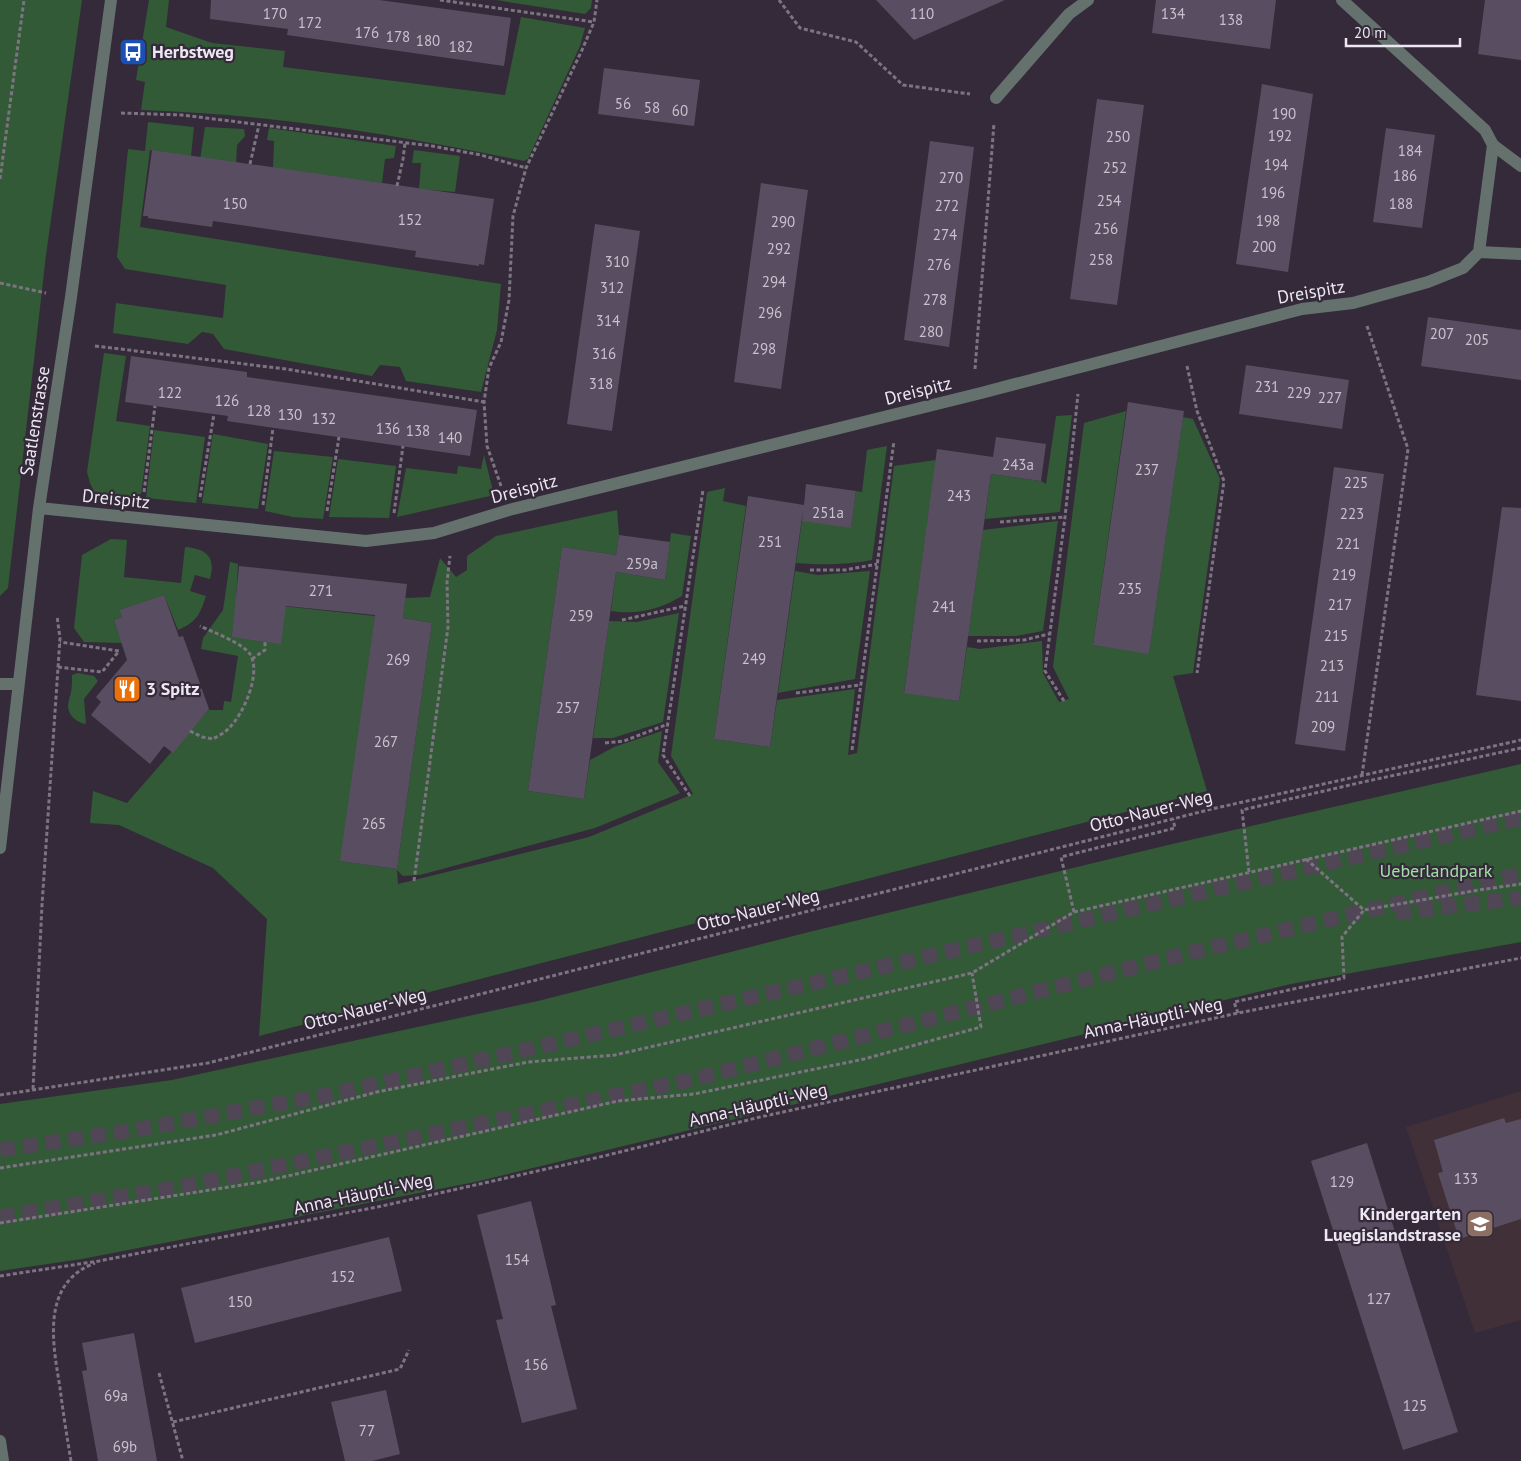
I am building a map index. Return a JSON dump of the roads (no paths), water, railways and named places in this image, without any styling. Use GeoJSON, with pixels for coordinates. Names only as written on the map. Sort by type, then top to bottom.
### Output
{"type":"FeatureCollection","features":[{"type":"Feature","properties":{"kind":"street","name":"Saatlenstrasse"},"geometry":{"type":"LineString","coordinates":[[0,848],[39,508],[71,297],[111,0]]}},
{"type":"Feature","properties":{"kind":"street"},"geometry":{"type":"LineString","coordinates":[[996,98],[1069,14],[1088,0]]}},
{"type":"Feature","properties":{"kind":"street"},"geometry":{"type":"LineString","coordinates":[[1342,0],[1485,130],[1493,145],[1521,166]]}},
{"type":"Feature","properties":{"kind":"street"},"geometry":{"type":"LineString","coordinates":[[1493,145],[1479,252],[1521,254]]}},
{"type":"Feature","properties":{"kind":"street","name":"Dreispitz"},"geometry":{"type":"LineString","coordinates":[[39,508],[366,541],[434,533],[509,510],[981,394],[1302,309],[1362,300],[1428,282],[1463,268],[1479,252]]}},
{"type":"Feature","properties":{"kind":"street"},"geometry":{"type":"LineString","coordinates":[[0,684],[18,684]]}},
{"type":"Feature","properties":{"kind":"street"},"geometry":{"type":"LineString","coordinates":[[0,1441],[2,1461]]}},
{"type":"Feature","properties":{"kind":"tunnel"},"geometry":{"type":"LineString","coordinates":[[0,1150],[140,1129],[327,1095],[1521,818]]}},
{"type":"Feature","properties":{"kind":"tunnel"},"geometry":{"type":"LineString","coordinates":[[0,1217],[179,1187],[694,1079],[1185,954],[1521,874]]}},
{"type":"Feature","properties":{"kind":"tunnel"},"geometry":{"type":"LineString","coordinates":[[1396,913],[1521,898]]}},
{"type":"Feature","properties":{"kind":"place","name":"Herbstweg"},"geometry":{"type":"Point","coordinates":[133,52]}},
{"type":"Feature","properties":{"kind":"place","name":"3 Spitz"},"geometry":{"type":"Point","coordinates":[127,689]}},
{"type":"Feature","properties":{"kind":"place","name":"Kindergarten Luegislandstrasse"},"geometry":{"type":"Point","coordinates":[1480,1224]}},
{"type":"Feature","properties":{"kind":"park label","name":"Ueberlandpark"},"geometry":{"type":"Point","coordinates":[1436,871]}}]}
